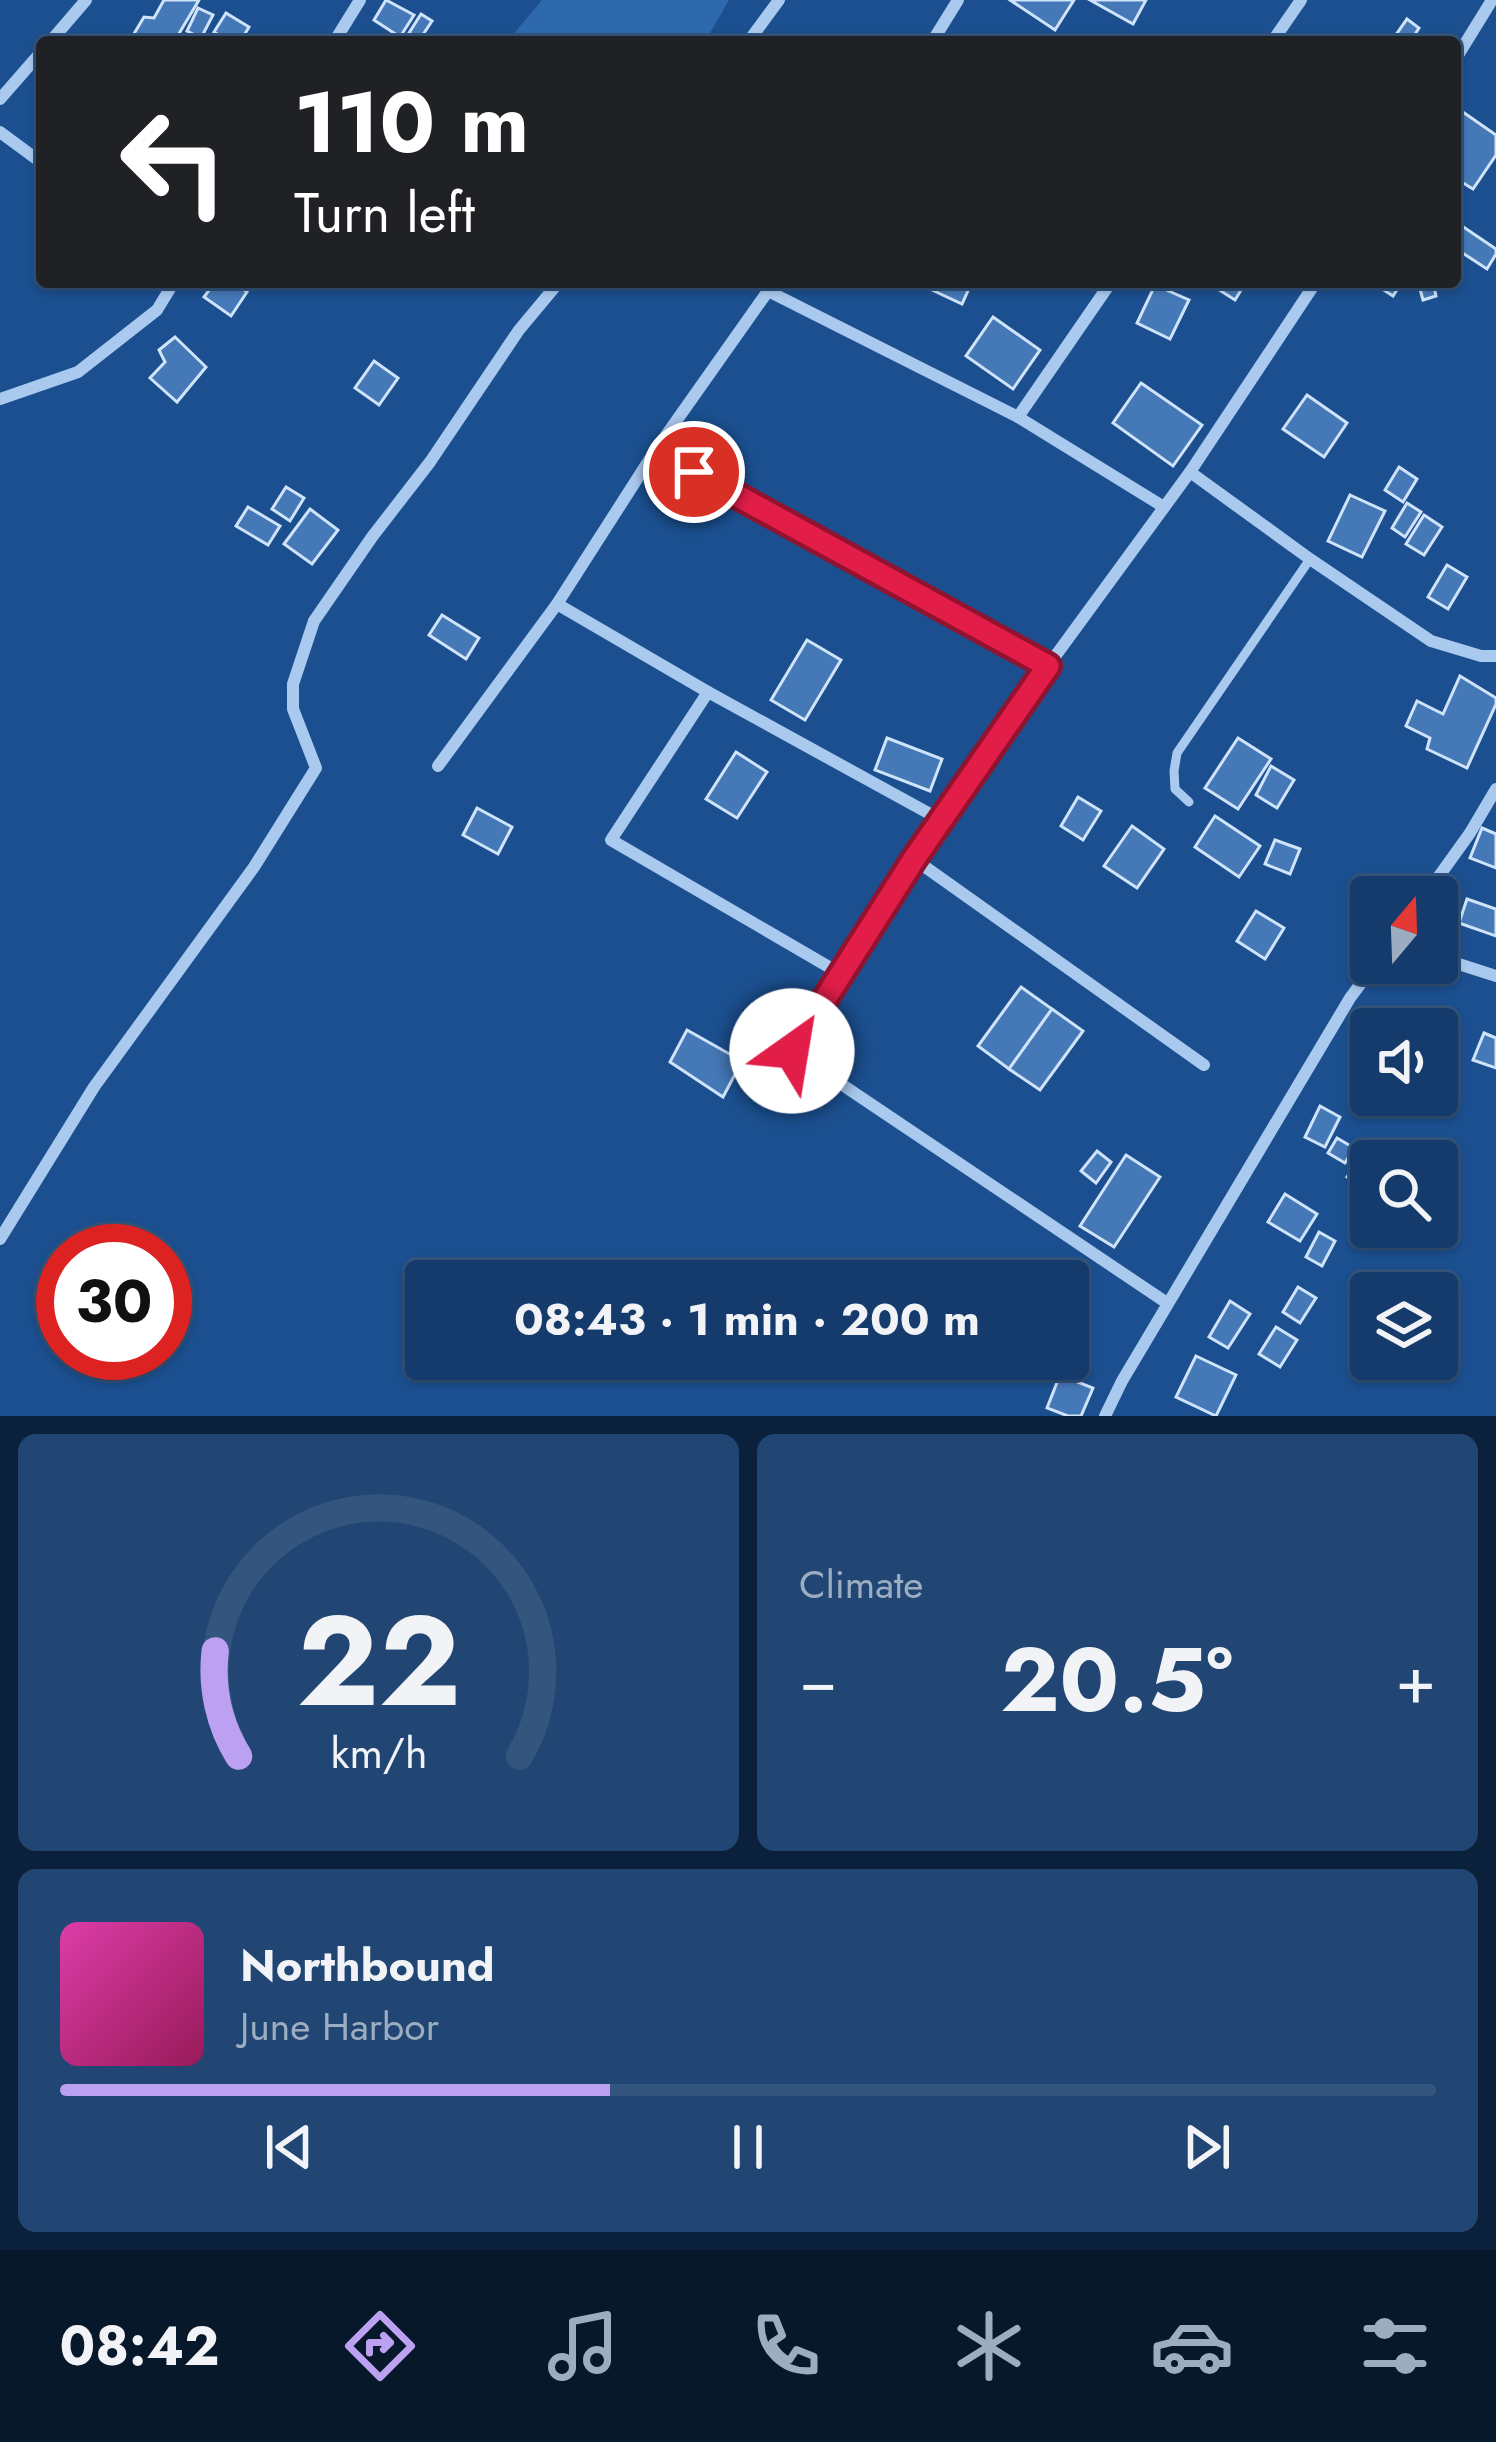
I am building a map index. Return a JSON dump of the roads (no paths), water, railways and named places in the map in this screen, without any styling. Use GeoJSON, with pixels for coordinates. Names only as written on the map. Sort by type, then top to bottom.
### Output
{"type":"FeatureCollection","features":[{"type":"Feature","properties":{"kind":"street"},"geometry":{"type":"LineString","coordinates":[[55,36],[86,0]]}},
{"type":"Feature","properties":{"kind":"street"},"geometry":{"type":"LineString","coordinates":[[338,36],[360,0]]}},
{"type":"Feature","properties":{"kind":"street"},"geometry":{"type":"LineString","coordinates":[[752,36],[778,0]]}},
{"type":"Feature","properties":{"kind":"street"},"geometry":{"type":"LineString","coordinates":[[936,36],[958,0]]}},
{"type":"Feature","properties":{"kind":"street"},"geometry":{"type":"LineString","coordinates":[[1276,36],[1301,0]]}},
{"type":"Feature","properties":{"kind":"street"},"geometry":{"type":"LineString","coordinates":[[1461,50],[1492,0]]}},
{"type":"Feature","properties":{"kind":"street"},"geometry":{"type":"LineString","coordinates":[[0,99],[36,58]]}},
{"type":"Feature","properties":{"kind":"street"},"geometry":{"type":"LineString","coordinates":[[0,132],[36,159]]}},
{"type":"Feature","properties":{"kind":"street"},"geometry":{"type":"LineString","coordinates":[[0,399],[78,372],[157,310],[170,288]]}},
{"type":"Feature","properties":{"kind":"street"},"geometry":{"type":"LineString","coordinates":[[0,1239],[94,1088],[254,867],[316,768],[292,709],[293,684],[314,621],[519,330],[555,288]]}},
{"type":"Feature","properties":{"kind":"street"},"geometry":{"type":"LineString","coordinates":[[438,766],[557,604],[655,451],[770,288]]}},
{"type":"Feature","properties":{"kind":"street"},"geometry":{"type":"LineString","coordinates":[[775,288],[1018,418],[1164,507]]}},
{"type":"Feature","properties":{"kind":"street"},"geometry":{"type":"LineString","coordinates":[[1018,418],[1107,288]]}},
{"type":"Feature","properties":{"kind":"street"},"geometry":{"type":"LineString","coordinates":[[1167,1303],[792,1051],[914,859],[1190,472],[1312,288]]}},
{"type":"Feature","properties":{"kind":"street"},"geometry":{"type":"LineString","coordinates":[[655,451],[1048,666]]}},
{"type":"Feature","properties":{"kind":"street"},"geometry":{"type":"LineString","coordinates":[[1190,472],[1431,641],[1496,656]]}},
{"type":"Feature","properties":{"kind":"street"},"geometry":{"type":"LineString","coordinates":[[557,604],[941,820]]}},
{"type":"Feature","properties":{"kind":"street"},"geometry":{"type":"LineString","coordinates":[[708,692],[611,840],[842,974]]}},
{"type":"Feature","properties":{"kind":"street"},"geometry":{"type":"LineString","coordinates":[[1439,876],[1496,789]]}},
{"type":"Feature","properties":{"kind":"street"},"geometry":{"type":"LineString","coordinates":[[914,859],[1204,1066]]}},
{"type":"Feature","properties":{"kind":"street"},"geometry":{"type":"LineString","coordinates":[[1458,963],[1496,976]]}},
{"type":"Feature","properties":{"kind":"street"},"geometry":{"type":"LineString","coordinates":[[1106,1416],[1121,1381],[1360,984]]}},
{"type":"Feature","properties":{"kind":"lane"},"geometry":{"type":"LineString","coordinates":[[1189,802],[1175,789],[1177,753],[1310,560]]}}]}
